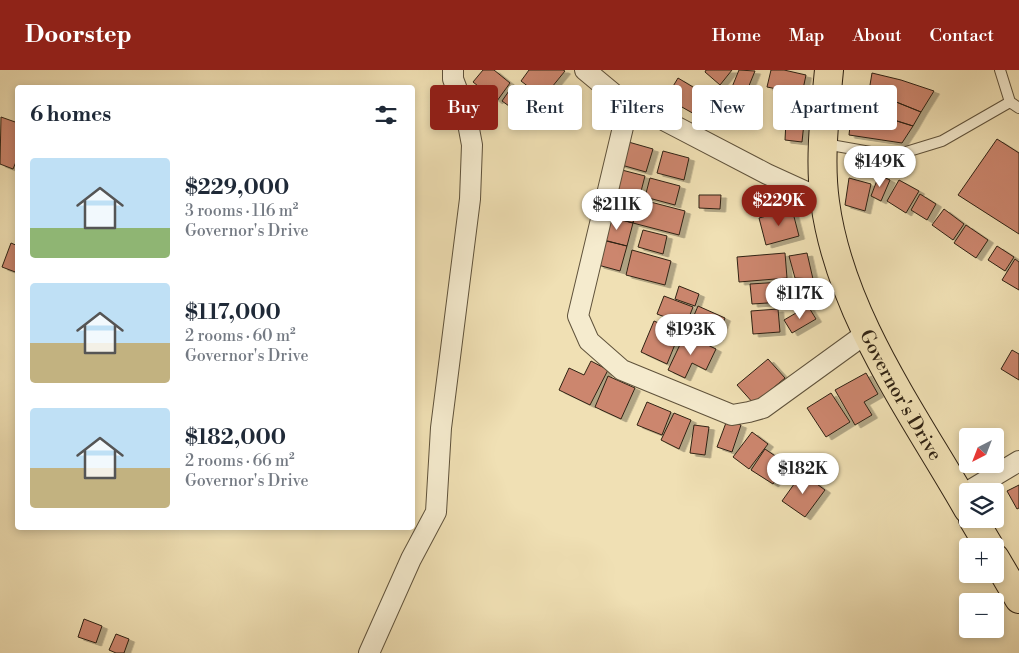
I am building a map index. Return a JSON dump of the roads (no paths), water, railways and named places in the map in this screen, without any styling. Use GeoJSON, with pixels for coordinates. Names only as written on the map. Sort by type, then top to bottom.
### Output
{"type":"FeatureCollection","features":[{"type":"Feature","properties":{"kind":"main road","name":"Governor's Drive"},"geometry":{"type":"LineString","coordinates":[[829,70],[823,144],[824,200],[840,268],[851,296],[895,385],[959,489]]}},
{"type":"Feature","properties":{"kind":"main road"},"geometry":{"type":"LineString","coordinates":[[1004,573],[1019,599]]}},
{"type":"Feature","properties":{"kind":"street"},"geometry":{"type":"LineString","coordinates":[[369,653],[411,559],[436,512],[441,428],[470,199],[472,145],[466,113],[452,78],[453,70]]}},
{"type":"Feature","properties":{"kind":"street"},"geometry":{"type":"LineString","coordinates":[[585,70],[604,85]]}},
{"type":"Feature","properties":{"kind":"street"},"geometry":{"type":"LineString","coordinates":[[622,130],[578,316],[589,341],[602,354],[622,370],[732,415],[763,408],[868,332]]}},
{"type":"Feature","properties":{"kind":"street"},"geometry":{"type":"LineString","coordinates":[[682,130],[767,174],[824,200]]}},
{"type":"Feature","properties":{"kind":"street"},"geometry":{"type":"LineString","coordinates":[[992,483],[1019,462]]}},
{"type":"Feature","properties":{"kind":"lane"},"geometry":{"type":"LineString","coordinates":[[1000,70],[1010,102],[1019,108]]}},
{"type":"Feature","properties":{"kind":"lane"},"geometry":{"type":"LineString","coordinates":[[823,144],[893,156],[942,141],[1010,102]]}}]}
